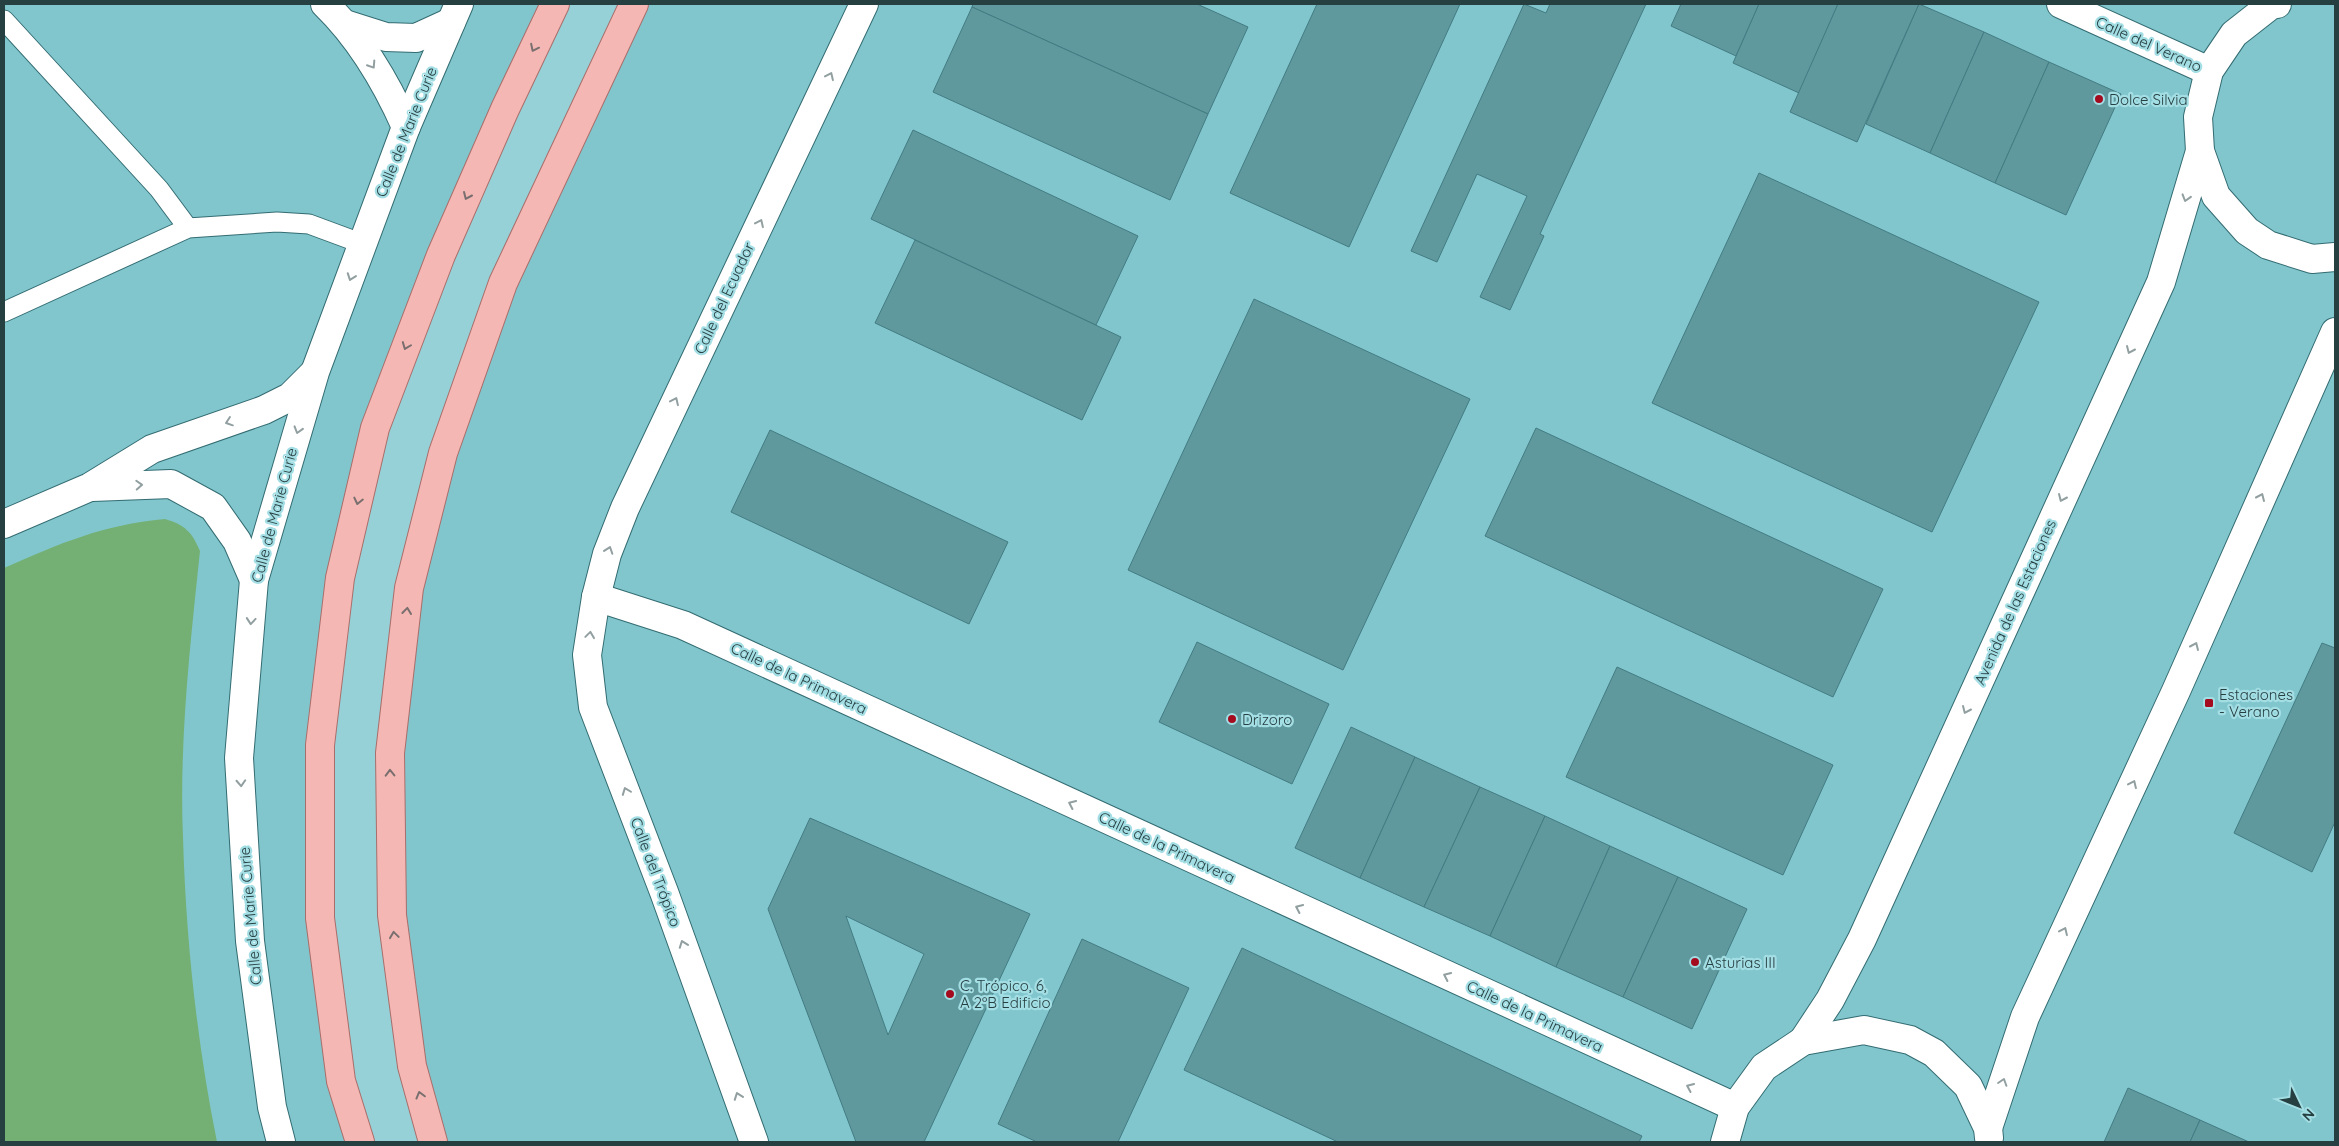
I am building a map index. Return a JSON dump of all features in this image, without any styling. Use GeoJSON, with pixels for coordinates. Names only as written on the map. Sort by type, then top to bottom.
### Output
{"type":"FeatureCollection","features":[{"type":"Feature","properties":{"kind":"main road"},"geometry":{"type":"LineString","coordinates":[[360,1142],[341,1081],[320,918],[320,745],[340,578],[375,428],[441,255],[505,109],[555,4]]}},
{"type":"Feature","properties":{"kind":"main road"},"geometry":{"type":"LineString","coordinates":[[433,1142],[412,1066],[392,915],[390,753],[410,588],[443,453],[504,283],[634,4]]}},
{"type":"Feature","properties":{"kind":"street"},"geometry":{"type":"LineString","coordinates":[[325,4],[345,24],[392,96],[406,127]]}},
{"type":"Feature","properties":{"kind":"street","name":"Calle del Ecuador"},"geometry":{"type":"LineString","coordinates":[[596,596],[607,554],[624,508],[864,4]]}},
{"type":"Feature","properties":{"kind":"street","name":"Calle del Verano"},"geometry":{"type":"LineString","coordinates":[[2061,4],[2209,71]]}},
{"type":"Feature","properties":{"kind":"street"},"geometry":{"type":"LineString","coordinates":[[2274,4],[2234,34],[2209,71],[2198,117],[2200,151],[2216,196],[2247,231],[2268,245],[2312,260],[2335,257]]}},
{"type":"Feature","properties":{"kind":"street"},"geometry":{"type":"LineString","coordinates":[[345,24],[386,37],[416,38],[455,13]]}},
{"type":"Feature","properties":{"kind":"street","name":"Calle de Marie Curie"},"geometry":{"type":"LineString","coordinates":[[281,1142],[272,1108],[250,940],[239,758],[254,580],[315,372],[406,127],[455,13]]}},
{"type":"Feature","properties":{"kind":"street","name":"Avenida de las Estaciones"},"geometry":{"type":"LineString","coordinates":[[1803,1041],[1830,1000],[1862,939],[2161,282],[2200,151]]}},
{"type":"Feature","properties":{"kind":"street"},"geometry":{"type":"LineString","coordinates":[[1989,1135],[2025,1016],[2172,700],[2335,332]]}},
{"type":"Feature","properties":{"kind":"street"},"geometry":{"type":"LineString","coordinates":[[4,524],[90,488],[152,449],[264,410],[290,397],[315,372]]}},
{"type":"Feature","properties":{"kind":"street"},"geometry":{"type":"LineString","coordinates":[[90,488],[171,484],[213,507],[237,541],[254,580]]}},
{"type":"Feature","properties":{"kind":"street","name":"Calle de la Primavera"},"geometry":{"type":"LineString","coordinates":[[596,596],[683,625],[1735,1107]]}},
{"type":"Feature","properties":{"kind":"street","name":"Calle del Trópico"},"geometry":{"type":"LineString","coordinates":[[596,596],[588,655],[593,706],[664,892],[754,1142]]}},
{"type":"Feature","properties":{"kind":"street"},"geometry":{"type":"LineString","coordinates":[[1725,1142],[1735,1107],[1764,1067],[1803,1041],[1864,1030],[1910,1040],[1934,1053],[1968,1086],[1989,1135]]}},
{"type":"Feature","properties":{"kind":"lane"},"geometry":{"type":"LineString","coordinates":[[4,20],[159,189],[188,228]]}},
{"type":"Feature","properties":{"kind":"lane"},"geometry":{"type":"LineString","coordinates":[[4,312],[188,228],[277,222],[308,224],[362,244]]}},
{"type":"Feature","properties":{"kind":"shaded area"},"geometry":{"type":"Polygon","coordinates":[[[4,4],[555,4],[441,255],[340,578],[320,918],[360,1142],[4,1142],[4,4]]]}},
{"type":"Feature","properties":{"kind":"shaded area"},"geometry":{"type":"Polygon","coordinates":[[[634,4],[2335,4],[2335,1142],[433,1142],[412,1066],[390,753],[443,453],[634,4]]]}},
{"type":"Feature","properties":{"kind":"green space"},"geometry":{"type":"Polygon","coordinates":[[[165,519],[187,530],[200,551],[184,730],[183,838],[187,915],[198,1029],[217,1142],[4,1142],[4,568],[82,536],[121,526],[165,519]]]}},
{"type":"Feature","properties":{"kind":"building"},"geometry":{"type":"Polygon","coordinates":[[[973,4],[1197,4],[1248,27],[1208,114],[972,7],[973,4]]]}},
{"type":"Feature","properties":{"kind":"building"},"geometry":{"type":"Polygon","coordinates":[[[1317,4],[1460,4],[1349,247],[1230,193],[1317,4]]]}},
{"type":"Feature","properties":{"kind":"building"},"geometry":{"type":"Polygon","coordinates":[[[1524,4],[1546,13],[1550,4],[1646,4],[1540,234],[1544,236],[1510,310],[1480,297],[1527,196],[1477,174],[1437,262],[1411,251],[1524,4]]]}},
{"type":"Feature","properties":{"kind":"building"},"geometry":{"type":"Polygon","coordinates":[[[1681,4],[1759,4],[1736,56],[1671,26],[1681,4]]]}},
{"type":"Feature","properties":{"kind":"building"},"geometry":{"type":"Polygon","coordinates":[[[1759,4],[1838,4],[1799,93],[1733,63],[1759,4]]]}},
{"type":"Feature","properties":{"kind":"building"},"geometry":{"type":"Polygon","coordinates":[[[1838,4],[1919,4],[1857,142],[1790,112],[1838,4]]]}},
{"type":"Feature","properties":{"kind":"building"},"geometry":{"type":"Polygon","coordinates":[[[1919,4],[1984,32],[1930,153],[1866,124],[1919,4]]]}},
{"type":"Feature","properties":{"kind":"building"},"geometry":{"type":"Polygon","coordinates":[[[972,7],[1208,114],[1170,200],[933,92],[972,7]]]}},
{"type":"Feature","properties":{"kind":"building"},"geometry":{"type":"Polygon","coordinates":[[[1984,32],[2049,62],[1995,183],[1930,153],[1984,32]]]}},
{"type":"Feature","properties":{"kind":"building"},"geometry":{"type":"Polygon","coordinates":[[[2049,62],[2121,94],[2066,215],[1995,183],[2049,62]]]}},
{"type":"Feature","properties":{"kind":"building"},"geometry":{"type":"Polygon","coordinates":[[[913,130],[1138,236],[1096,325],[871,219],[913,130]]]}},
{"type":"Feature","properties":{"kind":"building"},"geometry":{"type":"Polygon","coordinates":[[[1759,173],[2039,302],[1932,532],[1652,403],[1759,173]]]}},
{"type":"Feature","properties":{"kind":"building"},"geometry":{"type":"Polygon","coordinates":[[[915,240],[1121,337],[1082,420],[875,323],[915,240]]]}},
{"type":"Feature","properties":{"kind":"building"},"geometry":{"type":"Polygon","coordinates":[[[1254,299],[1470,399],[1343,670],[1128,570],[1254,299]]]}},
{"type":"Feature","properties":{"kind":"building"},"geometry":{"type":"Polygon","coordinates":[[[1536,428],[1883,589],[1833,697],[1485,536],[1536,428]]]}},
{"type":"Feature","properties":{"kind":"building"},"geometry":{"type":"Polygon","coordinates":[[[770,430],[1008,542],[969,624],[731,512],[770,430]]]}},
{"type":"Feature","properties":{"kind":"building"},"geometry":{"type":"Polygon","coordinates":[[[1197,642],[1329,704],[1292,784],[1159,722],[1197,642]]]}},
{"type":"Feature","properties":{"kind":"building"},"geometry":{"type":"Polygon","coordinates":[[[2322,643],[2335,648],[2335,822],[2312,872],[2234,833],[2322,643]]]}},
{"type":"Feature","properties":{"kind":"building"},"geometry":{"type":"Polygon","coordinates":[[[1617,667],[1833,765],[1783,875],[1566,777],[1617,667]]]}},
{"type":"Feature","properties":{"kind":"building"},"geometry":{"type":"Polygon","coordinates":[[[1351,727],[1415,757],[1360,878],[1295,848],[1351,727]]]}},
{"type":"Feature","properties":{"kind":"building"},"geometry":{"type":"Polygon","coordinates":[[[1415,757],[1480,787],[1424,907],[1360,878],[1415,757]]]}},
{"type":"Feature","properties":{"kind":"building"},"geometry":{"type":"Polygon","coordinates":[[[1480,787],[1545,816],[1490,936],[1424,907],[1480,787]]]}},
{"type":"Feature","properties":{"kind":"building"},"geometry":{"type":"Polygon","coordinates":[[[1545,816],[1610,846],[1556,967],[1490,936],[1545,816]]]}},
{"type":"Feature","properties":{"kind":"building","name":"C. Trópico, 6, A 2ºB Edificio"},"geometry":{"type":"Polygon","coordinates":[[[810,818],[1030,914],[924,1142],[856,1142],[768,909],[810,818]],[[846,916],[888,1035],[924,954],[846,916]]]}},
{"type":"Feature","properties":{"kind":"building"},"geometry":{"type":"Polygon","coordinates":[[[1610,846],[1678,877],[1623,997],[1556,967],[1610,846]]]}},
{"type":"Feature","properties":{"kind":"building"},"geometry":{"type":"Polygon","coordinates":[[[1678,877],[1747,909],[1692,1029],[1623,997],[1678,877]]]}},
{"type":"Feature","properties":{"kind":"building"},"geometry":{"type":"Polygon","coordinates":[[[1082,939],[1189,988],[1118,1142],[1037,1142],[998,1124],[1082,939]]]}},
{"type":"Feature","properties":{"kind":"building"},"geometry":{"type":"Polygon","coordinates":[[[1242,948],[1642,1136],[1639,1142],[1338,1142],[1184,1070],[1242,948]]]}},
{"type":"Feature","properties":{"kind":"building"},"geometry":{"type":"Polygon","coordinates":[[[2128,1088],[2200,1120],[2190,1142],[2104,1142],[2128,1088]]]}},
{"type":"Feature","properties":{"kind":"building"},"geometry":{"type":"Polygon","coordinates":[[[2200,1120],[2249,1142],[2190,1142],[2200,1120]]]}},
{"type":"Feature","properties":{"kind":"place","name":"Dolce Silvia"},"geometry":{"type":"Point","coordinates":[2099,99]}},
{"type":"Feature","properties":{"kind":"place","name":"Estaciones - Verano"},"geometry":{"type":"Point","coordinates":[2209,703]}},
{"type":"Feature","properties":{"kind":"place","name":"Drizoro"},"geometry":{"type":"Point","coordinates":[1232,719]}},
{"type":"Feature","properties":{"kind":"place","name":"Asturias III"},"geometry":{"type":"Point","coordinates":[1695,962]}},
{"type":"Feature","properties":{"kind":"place","name":"C. Trópico, 6, A 2ºB Edificio"},"geometry":{"type":"Point","coordinates":[950,994]}}]}
